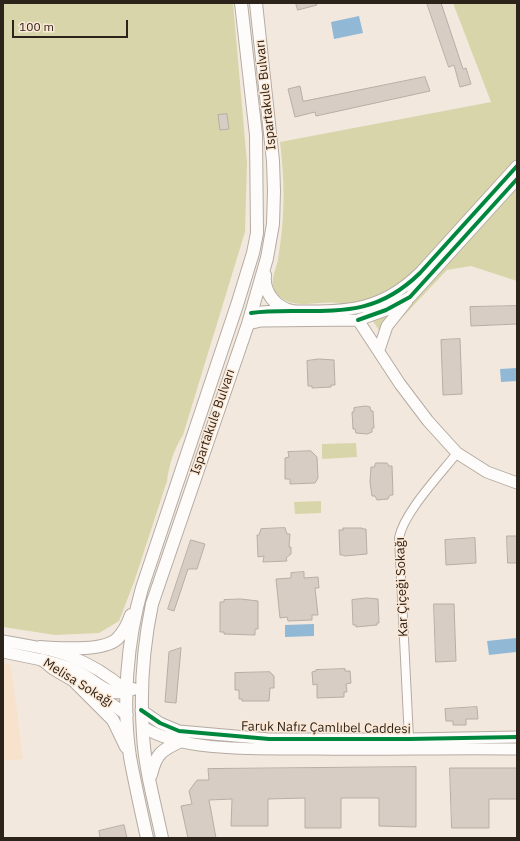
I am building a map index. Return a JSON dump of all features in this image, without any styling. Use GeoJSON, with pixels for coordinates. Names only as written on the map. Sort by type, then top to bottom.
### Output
{"type":"FeatureCollection","features":[{"type":"Feature","properties":{"kind":"main road","name":"Ispartakule Bulvarı"},"geometry":{"type":"LineString","coordinates":[[162,838],[150,780],[142,710],[142,680],[152,604],[243,318],[257,233],[256,135],[241,3]]}},
{"type":"Feature","properties":{"kind":"main road","name":"Ispartakule Bulvarı"},"geometry":{"type":"LineString","coordinates":[[147,838],[130,756],[127,715],[126,691],[136,611],[140,596],[243,318],[267,258],[273,224],[274,184],[256,3]]}},
{"type":"Feature","properties":{"kind":"main road"},"geometry":{"type":"LineString","coordinates":[[267,258],[264,280],[265,287],[279,306],[284,310],[292,311]]}},
{"type":"Feature","properties":{"kind":"main road"},"geometry":{"type":"LineString","coordinates":[[40,647],[92,647],[112,642],[126,629],[140,596]]}},
{"type":"Feature","properties":{"kind":"main road"},"geometry":{"type":"LineString","coordinates":[[42,660],[80,673],[110,692],[119,693],[133,689],[142,680]]}},
{"type":"Feature","properties":{"kind":"main road"},"geometry":{"type":"LineString","coordinates":[[76,683],[114,720],[130,756]]}},
{"type":"Feature","properties":{"kind":"main road"},"geometry":{"type":"LineString","coordinates":[[126,691],[142,710]]}},
{"type":"Feature","properties":{"kind":"main road"},"geometry":{"type":"LineString","coordinates":[[127,715],[143,727]]}},
{"type":"Feature","properties":{"kind":"main road"},"geometry":{"type":"LineString","coordinates":[[150,780],[154,760],[166,748],[181,741]]}},
{"type":"Feature","properties":{"kind":"street"},"geometry":{"type":"LineString","coordinates":[[517,166],[408,284],[391,296],[366,307],[359,313],[358,320],[400,384],[424,415],[457,453],[487,472],[517,483]]}},
{"type":"Feature","properties":{"kind":"street"},"geometry":{"type":"LineString","coordinates":[[379,350],[387,326],[411,296],[517,179]]}},
{"type":"Feature","properties":{"kind":"street"},"geometry":{"type":"LineString","coordinates":[[243,318],[261,321],[358,320],[386,310],[411,296]]}},
{"type":"Feature","properties":{"kind":"street"},"geometry":{"type":"LineString","coordinates":[[243,318],[267,311],[366,307]]}},
{"type":"Feature","properties":{"kind":"street","name":"Kar Çiçeği Sokağı"},"geometry":{"type":"LineString","coordinates":[[409,743],[399,538],[401,527],[457,453]]}},
{"type":"Feature","properties":{"kind":"street","name":"Melisa Sokağı"},"geometry":{"type":"LineString","coordinates":[[3,641],[57,651],[89,664],[110,677],[126,691]]}},
{"type":"Feature","properties":{"kind":"street","name":"Melisa Sokağı"},"geometry":{"type":"LineString","coordinates":[[3,652],[42,660],[127,715]]}},
{"type":"Feature","properties":{"kind":"street","name":"Faruk Nafız Çamlıbel Caddesi"},"geometry":{"type":"LineString","coordinates":[[142,710],[170,728],[194,733],[269,739],[409,743],[517,749]]}},
{"type":"Feature","properties":{"kind":"street","name":"Faruk Nafız Çamlıbel Caddesi"},"geometry":{"type":"LineString","coordinates":[[143,727],[164,738],[226,747],[409,743],[517,737]]}},
{"type":"Feature","properties":{"kind":"shaded area"},"geometry":{"type":"Polygon","coordinates":[[[3,3],[233,3],[247,163],[245,232],[183,435],[172,457],[167,481],[134,582],[119,621],[99,633],[55,635],[3,627],[3,3]]]}},
{"type":"Feature","properties":{"kind":"shaded area"},"geometry":{"type":"Polygon","coordinates":[[[453,3],[517,3],[517,281],[471,266],[447,270],[396,324],[389,334],[387,344],[373,321],[355,307],[347,304],[330,302],[302,304],[294,303],[282,299],[276,293],[273,282],[278,260],[284,201],[280,142],[491,102],[453,3]]]}},
{"type":"Feature","properties":{"kind":"shaded area"},"geometry":{"type":"Polygon","coordinates":[[[356,443],[357,457],[322,459],[322,444],[356,443]]]}},
{"type":"Feature","properties":{"kind":"shaded area"},"geometry":{"type":"Polygon","coordinates":[[[321,501],[321,513],[295,514],[294,502],[321,501]]]}},
{"type":"Feature","properties":{"kind":"shaded area"},"geometry":{"type":"Polygon","coordinates":[[[3,664],[11,665],[23,759],[3,761],[3,664]]]}},
{"type":"Feature","properties":{"kind":"water"},"geometry":{"type":"Polygon","coordinates":[[[359,16],[363,33],[334,39],[331,22],[359,16]]]}},
{"type":"Feature","properties":{"kind":"water"},"geometry":{"type":"Polygon","coordinates":[[[517,368],[517,381],[501,382],[500,369],[517,368]]]}},
{"type":"Feature","properties":{"kind":"water"},"geometry":{"type":"Polygon","coordinates":[[[314,624],[314,636],[285,637],[285,625],[314,624]]]}},
{"type":"Feature","properties":{"kind":"water"},"geometry":{"type":"Polygon","coordinates":[[[516,638],[516,652],[489,655],[487,641],[516,638]]]}},
{"type":"Feature","properties":{"kind":"building"},"geometry":{"type":"Polygon","coordinates":[[[296,3],[316,3],[317,5],[298,10],[296,3]]]}},
{"type":"Feature","properties":{"kind":"building"},"geometry":{"type":"Polygon","coordinates":[[[427,3],[441,3],[463,69],[466,68],[471,84],[460,87],[454,65],[449,67],[427,3]]]}},
{"type":"Feature","properties":{"kind":"building"},"geometry":{"type":"Polygon","coordinates":[[[425,77],[430,91],[316,116],[315,112],[295,117],[288,89],[300,86],[303,101],[425,77]]]}},
{"type":"Feature","properties":{"kind":"building"},"geometry":{"type":"Polygon","coordinates":[[[227,114],[229,129],[220,130],[218,115],[227,114]]]}},
{"type":"Feature","properties":{"kind":"building"},"geometry":{"type":"Polygon","coordinates":[[[517,306],[517,324],[471,326],[470,307],[517,306]]]}},
{"type":"Feature","properties":{"kind":"building"},"geometry":{"type":"Polygon","coordinates":[[[460,339],[462,394],[443,395],[441,340],[460,339]]]}},
{"type":"Feature","properties":{"kind":"building"},"geometry":{"type":"Polygon","coordinates":[[[319,359],[334,360],[335,385],[331,385],[331,387],[312,388],[312,386],[308,386],[307,361],[319,359]]]}},
{"type":"Feature","properties":{"kind":"building"},"geometry":{"type":"Polygon","coordinates":[[[366,406],[370,407],[371,411],[373,411],[374,428],[372,428],[372,432],[367,434],[356,433],[355,429],[353,429],[352,412],[354,412],[354,408],[366,406]]]}},
{"type":"Feature","properties":{"kind":"building"},"geometry":{"type":"Polygon","coordinates":[[[311,451],[317,457],[318,478],[315,483],[290,484],[290,479],[285,479],[285,458],[289,457],[288,452],[311,451]]]}},
{"type":"Feature","properties":{"kind":"building"},"geometry":{"type":"Polygon","coordinates":[[[376,463],[387,463],[389,466],[392,466],[393,495],[390,495],[388,499],[377,500],[375,496],[372,496],[370,482],[371,467],[374,467],[376,463]]]}},
{"type":"Feature","properties":{"kind":"building"},"geometry":{"type":"Polygon","coordinates":[[[285,528],[287,534],[290,534],[289,547],[291,547],[291,554],[286,558],[287,561],[263,562],[264,556],[258,557],[257,535],[259,535],[261,529],[285,528]]]}},
{"type":"Feature","properties":{"kind":"building"},"geometry":{"type":"Polygon","coordinates":[[[343,528],[366,529],[367,554],[340,555],[339,530],[343,530],[343,528]]]}},
{"type":"Feature","properties":{"kind":"building"},"geometry":{"type":"Polygon","coordinates":[[[507,536],[517,536],[517,563],[508,563],[507,536]]]}},
{"type":"Feature","properties":{"kind":"building"},"geometry":{"type":"Polygon","coordinates":[[[475,538],[476,563],[446,565],[445,540],[475,538]]]}},
{"type":"Feature","properties":{"kind":"building"},"geometry":{"type":"Polygon","coordinates":[[[191,540],[205,544],[197,569],[188,569],[174,611],[168,609],[191,540]]]}},
{"type":"Feature","properties":{"kind":"building"},"geometry":{"type":"Polygon","coordinates":[[[304,572],[304,578],[318,577],[319,588],[315,588],[318,615],[312,615],[312,620],[288,621],[287,617],[280,618],[276,579],[291,578],[291,573],[304,572]]]}},
{"type":"Feature","properties":{"kind":"building"},"geometry":{"type":"Polygon","coordinates":[[[367,598],[378,599],[379,623],[377,623],[377,625],[356,627],[356,625],[353,625],[352,600],[367,598]]]}},
{"type":"Feature","properties":{"kind":"building"},"geometry":{"type":"Polygon","coordinates":[[[241,599],[258,601],[258,629],[255,629],[255,635],[224,634],[224,632],[220,632],[220,602],[224,602],[224,600],[241,599]]]}},
{"type":"Feature","properties":{"kind":"building"},"geometry":{"type":"Polygon","coordinates":[[[434,604],[454,604],[456,661],[436,662],[434,604]]]}},
{"type":"Feature","properties":{"kind":"building"},"geometry":{"type":"Polygon","coordinates":[[[181,648],[176,703],[165,702],[169,652],[181,648]]]}},
{"type":"Feature","properties":{"kind":"building"},"geometry":{"type":"Polygon","coordinates":[[[345,669],[345,671],[350,671],[351,683],[346,684],[347,692],[344,692],[344,697],[317,698],[317,684],[313,685],[312,672],[316,670],[345,669]]]}},
{"type":"Feature","properties":{"kind":"building"},"geometry":{"type":"Polygon","coordinates":[[[270,672],[274,676],[274,688],[270,688],[269,701],[242,701],[242,699],[239,699],[239,690],[235,690],[235,673],[270,672]]]}},
{"type":"Feature","properties":{"kind":"building"},"geometry":{"type":"Polygon","coordinates":[[[477,707],[478,719],[466,719],[466,725],[453,725],[453,721],[446,721],[445,709],[477,707]]]}},
{"type":"Feature","properties":{"kind":"building"},"geometry":{"type":"Polygon","coordinates":[[[416,767],[416,827],[379,826],[379,798],[341,798],[341,828],[305,828],[305,798],[268,799],[268,826],[231,826],[232,799],[209,800],[216,838],[188,838],[181,806],[192,804],[189,791],[197,780],[209,780],[208,769],[416,767]]]}},
{"type":"Feature","properties":{"kind":"building"},"geometry":{"type":"Polygon","coordinates":[[[450,768],[517,768],[517,799],[489,799],[489,828],[452,828],[450,768]]]}},
{"type":"Feature","properties":{"kind":"building"},"geometry":{"type":"Polygon","coordinates":[[[124,825],[127,838],[100,838],[99,831],[124,825]]]}},
{"type":"Feature","properties":{"kind":"cycle path"},"geometry":{"type":"LineString","coordinates":[[251,313],[271,311],[345,310],[375,303],[390,296],[420,273],[517,166]]}},
{"type":"Feature","properties":{"kind":"cycle path"},"geometry":{"type":"LineString","coordinates":[[358,320],[386,310],[410,297],[517,179]]}},
{"type":"Feature","properties":{"kind":"cycle path"},"geometry":{"type":"LineString","coordinates":[[141,710],[160,723],[179,731],[269,739],[517,737]]}}]}
